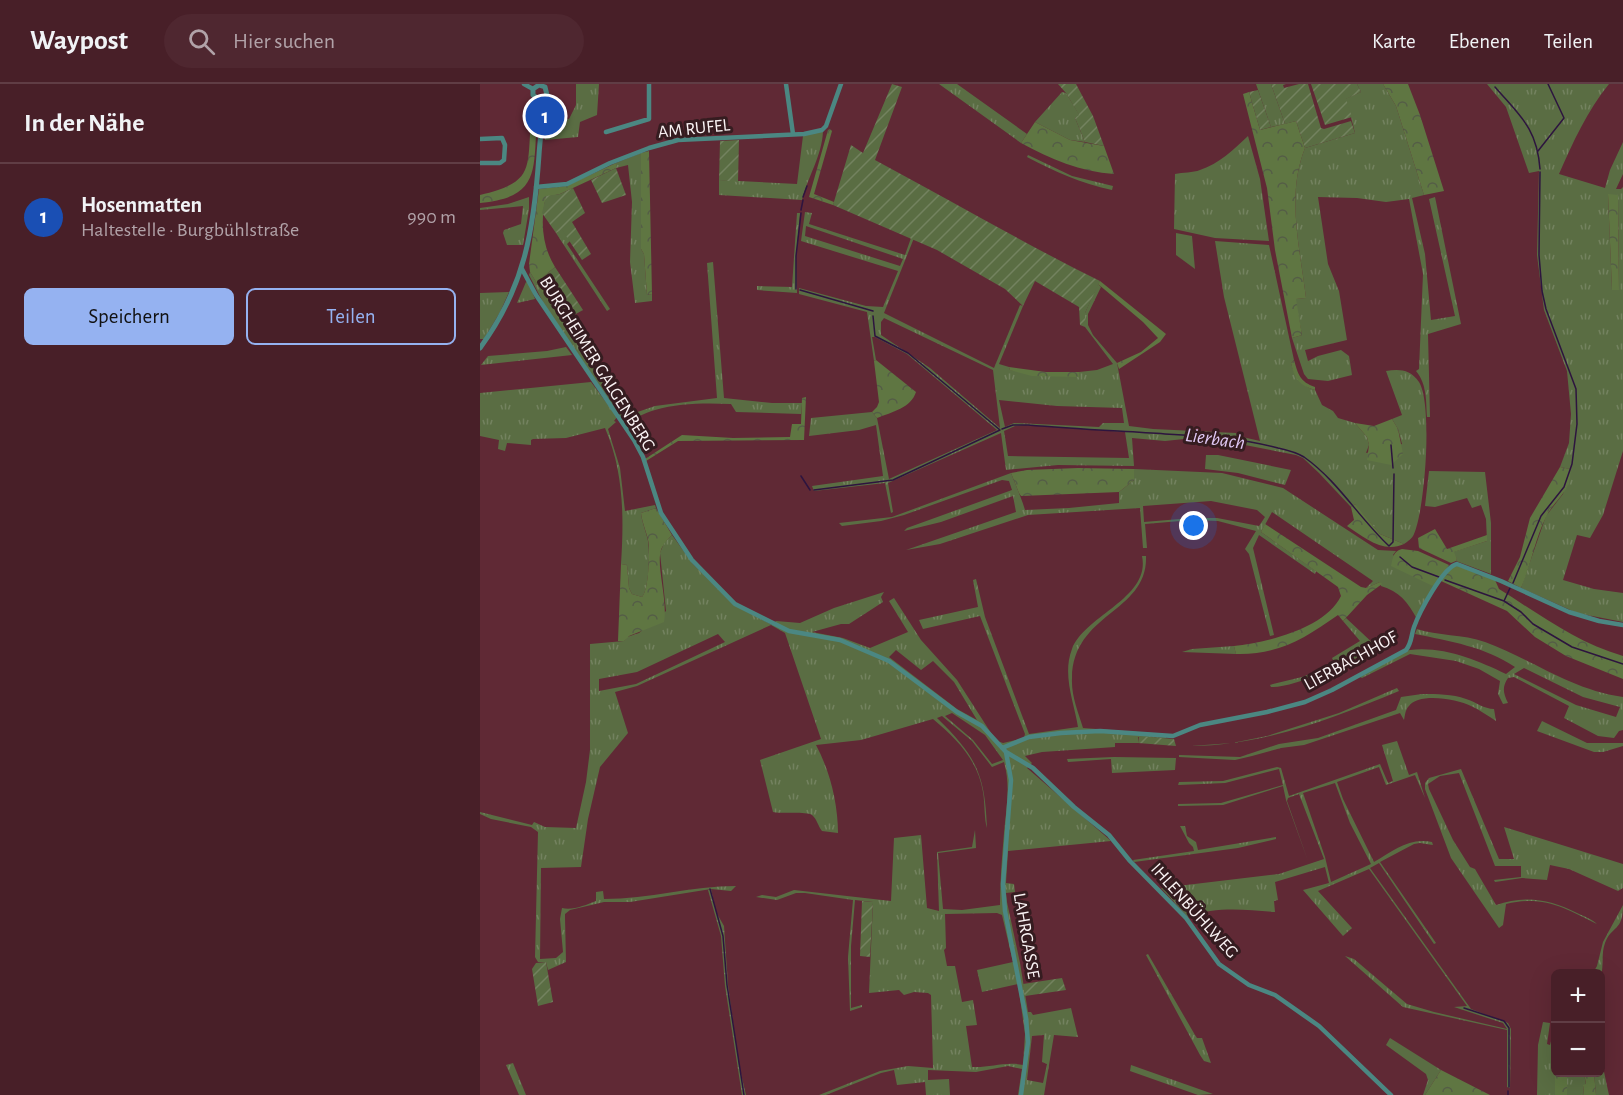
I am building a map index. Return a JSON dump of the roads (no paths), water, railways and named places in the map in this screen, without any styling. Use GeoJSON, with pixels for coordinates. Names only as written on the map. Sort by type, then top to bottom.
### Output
{"type":"FeatureCollection","features":[{"type":"Feature","properties":{"kind":"street"},"geometry":{"type":"LineString","coordinates":[[524,84],[533,89]]}},
{"type":"Feature","properties":{"kind":"street"},"geometry":{"type":"LineString","coordinates":[[606,132],[649,119],[650,84]]}},
{"type":"Feature","properties":{"kind":"street"},"geometry":{"type":"LineString","coordinates":[[786,84],[793,134]]}},
{"type":"Feature","properties":{"kind":"street","name":"AM RUFEL"},"geometry":{"type":"LineString","coordinates":[[536,188],[567,184],[610,163],[648,148],[678,140],[804,134],[825,128],[841,84]]}},
{"type":"Feature","properties":{"kind":"street"},"geometry":{"type":"LineString","coordinates":[[533,89],[539,85],[547,85],[547,94],[540,100]]}},
{"type":"Feature","properties":{"kind":"street"},"geometry":{"type":"LineString","coordinates":[[533,89],[534,98],[540,100]]}},
{"type":"Feature","properties":{"kind":"street"},"geometry":{"type":"LineString","coordinates":[[480,348],[505,311],[522,268],[536,188],[542,121],[540,100]]}},
{"type":"Feature","properties":{"kind":"street"},"geometry":{"type":"LineString","coordinates":[[480,139],[502,138],[505,145],[504,160],[500,163],[480,163]]}},
{"type":"Feature","properties":{"kind":"street","name":"BURGHEIMER GALGENBERG"},"geometry":{"type":"LineString","coordinates":[[522,268],[536,295],[634,440],[643,458],[656,501],[672,530],[692,560],[735,604],[789,631],[840,640],[889,661],[957,712],[982,726],[1004,750]]}},
{"type":"Feature","properties":{"kind":"street","name":"LIERBACHHOF"},"geometry":{"type":"LineString","coordinates":[[1004,750],[1029,738],[1061,732],[1100,731],[1173,736],[1200,725],[1267,712],[1318,696],[1409,647],[1414,627],[1444,573],[1452,565],[1457,564],[1501,580],[1569,612],[1623,625]]}},
{"type":"Feature","properties":{"kind":"street","name":"IHLENBÜHLWEG"},"geometry":{"type":"LineString","coordinates":[[1004,750],[1033,768],[1074,807],[1109,835],[1130,861],[1186,918],[1219,964],[1250,985],[1275,995],[1319,1026],[1390,1095]]}},
{"type":"Feature","properties":{"kind":"street","name":"LAHRGASSE"},"geometry":{"type":"LineString","coordinates":[[1004,750],[1011,780],[1003,884],[1005,911],[1025,1009],[1028,1042],[1021,1095]]}},
{"type":"Feature","properties":{"kind":"street"},"geometry":{"type":"LineString","coordinates":[[1007,761],[1015,757]]}},
{"type":"Feature","properties":{"kind":"waterway"},"geometry":{"type":"LineString","coordinates":[[1538,151],[1564,118],[1548,84]]}},
{"type":"Feature","properties":{"kind":"waterway"},"geometry":{"type":"LineString","coordinates":[[1495,87],[1531,133],[1540,169]]}},
{"type":"Feature","properties":{"kind":"waterway"},"geometry":{"type":"LineString","coordinates":[[1513,583],[1541,516],[1564,487],[1572,464],[1577,424],[1576,389],[1546,309],[1542,291],[1539,255],[1540,172]]}},
{"type":"Feature","properties":{"kind":"waterway"},"geometry":{"type":"LineString","coordinates":[[803,197],[807,186]]}},
{"type":"Feature","properties":{"kind":"waterway"},"geometry":{"type":"LineString","coordinates":[[801,210],[803,200]]}},
{"type":"Feature","properties":{"kind":"waterway"},"geometry":{"type":"LineString","coordinates":[[796,289],[796,256],[801,213]]}},
{"type":"Feature","properties":{"kind":"waterway"},"geometry":{"type":"LineString","coordinates":[[800,290],[873,311]]}},
{"type":"Feature","properties":{"kind":"waterway","name":"Lierbach"},"geometry":{"type":"LineString","coordinates":[[814,490],[893,480],[1000,430],[908,353],[875,336],[873,316]]}},
{"type":"Feature","properties":{"kind":"waterway","name":"Lierbach"},"geometry":{"type":"LineString","coordinates":[[1002,429],[1013,425],[1028,425],[1208,437],[1250,442],[1291,451],[1304,457],[1327,477],[1389,546],[1393,542],[1394,474]]}},
{"type":"Feature","properties":{"kind":"waterway"},"geometry":{"type":"LineString","coordinates":[[1391,445],[1393,468]]}},
{"type":"Feature","properties":{"kind":"waterway","name":"Lierbach"},"geometry":{"type":"LineString","coordinates":[[801,476],[810,490]]}},
{"type":"Feature","properties":{"kind":"waterway","name":"Lierbach"},"geometry":{"type":"LineString","coordinates":[[1400,557],[1412,567],[1439,577]]}},
{"type":"Feature","properties":{"kind":"waterway","name":"Lierbach"},"geometry":{"type":"LineString","coordinates":[[1445,580],[1504,601],[1521,612],[1533,624],[1572,647],[1623,664]]}},
{"type":"Feature","properties":{"kind":"waterway"},"geometry":{"type":"LineString","coordinates":[[1504,601],[1510,588]]}},
{"type":"Feature","properties":{"kind":"waterway"},"geometry":{"type":"LineString","coordinates":[[710,889],[723,936],[727,985],[744,1095]]}},
{"type":"Feature","properties":{"kind":"waterway"},"geometry":{"type":"LineString","coordinates":[[1464,1008],[1504,1021],[1509,1028],[1509,1087]]}},
{"type":"Feature","properties":{"kind":"place","name":"Hosenmatten"},"geometry":{"type":"Point","coordinates":[545,116]}}]}
